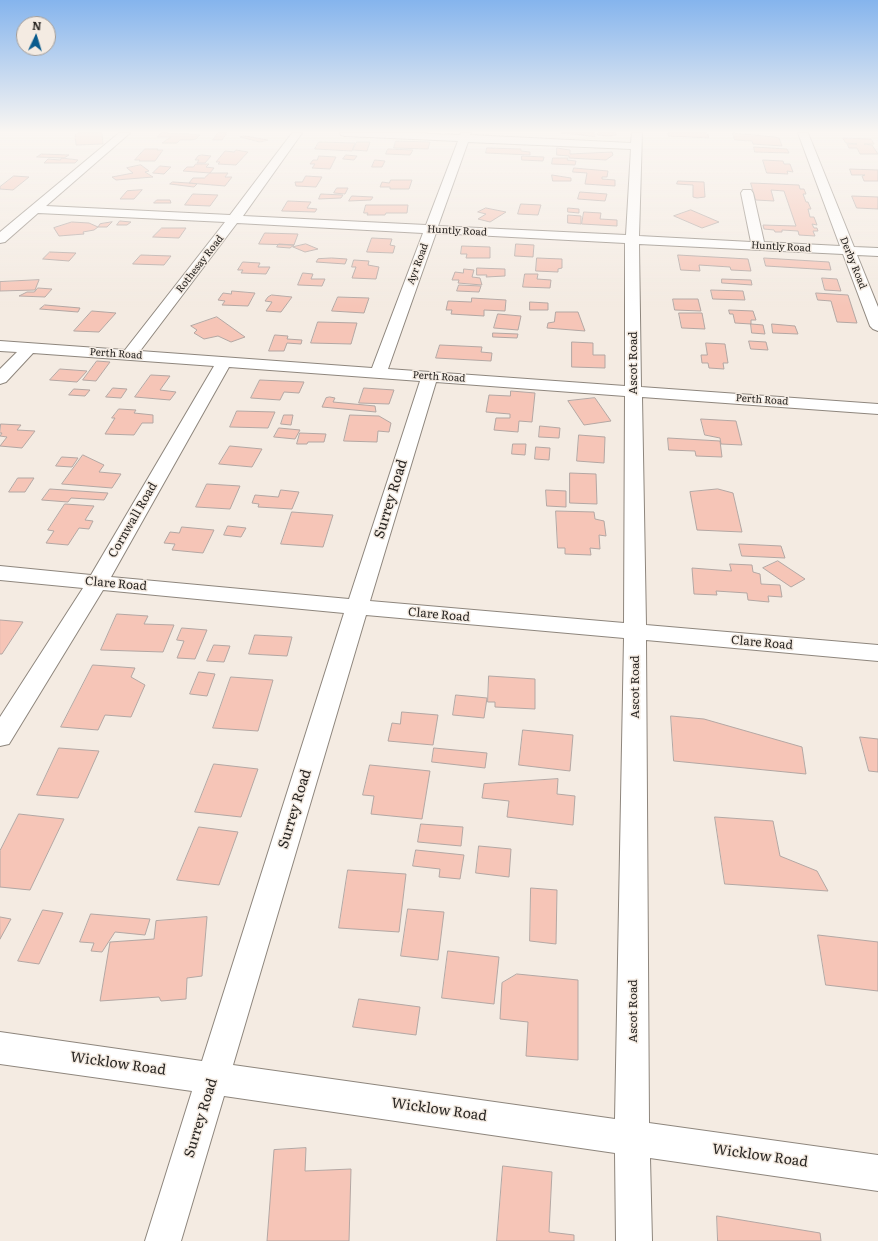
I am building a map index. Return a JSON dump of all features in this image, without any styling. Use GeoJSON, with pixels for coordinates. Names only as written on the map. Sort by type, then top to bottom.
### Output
{"type":"FeatureCollection","features":[{"type":"Feature","properties":{"kind":"street"},"geometry":{"type":"LineString","coordinates":[[0,239],[57,191]]}},
{"type":"Feature","properties":{"kind":"street","name":"Rothesay Road"},"geometry":{"type":"LineString","coordinates":[[129,355],[255,191]]}},
{"type":"Feature","properties":{"kind":"street","name":"Ayr Road"},"geometry":{"type":"LineString","coordinates":[[378,373],[445,191]]}},
{"type":"Feature","properties":{"kind":"street","name":"Ascot Road"},"geometry":{"type":"LineString","coordinates":[[634,191],[632,240],[635,632],[632,1138],[634,1241]]}},
{"type":"Feature","properties":{"kind":"street","name":"Derby Road"},"geometry":{"type":"LineString","coordinates":[[824,191],[878,326]]}},
{"type":"Feature","properties":{"kind":"street"},"geometry":{"type":"LineString","coordinates":[[747,193],[758,246]]}},
{"type":"Feature","properties":{"kind":"street","name":"Huntly Road"},"geometry":{"type":"LineString","coordinates":[[36,209],[878,252]]}},
{"type":"Feature","properties":{"kind":"street","name":"Perth Road"},"geometry":{"type":"LineString","coordinates":[[0,346],[878,409]]}},
{"type":"Feature","properties":{"kind":"street"},"geometry":{"type":"LineString","coordinates":[[0,379],[28,348]]}},
{"type":"Feature","properties":{"kind":"street","name":"Cornwall Road"},"geometry":{"type":"LineString","coordinates":[[0,737],[97,582],[224,362]]}},
{"type":"Feature","properties":{"kind":"street","name":"Surrey Road"},"geometry":{"type":"LineString","coordinates":[[163,1241],[429,376]]}},
{"type":"Feature","properties":{"kind":"street","name":"Clare Road"},"geometry":{"type":"LineString","coordinates":[[0,574],[878,653]]}},
{"type":"Feature","properties":{"kind":"street","name":"Wicklow Road"},"geometry":{"type":"LineString","coordinates":[[0,1048],[878,1173]]}},
{"type":"Feature","properties":{"kind":"building"},"geometry":{"type":"Polygon","coordinates":[[[127,191],[141,191],[134,199],[120,199],[127,191]]]}},
{"type":"Feature","properties":{"kind":"building"},"geometry":{"type":"Polygon","coordinates":[[[335,191],[347,191],[345,194],[334,193],[335,191]]]}},
{"type":"Feature","properties":{"kind":"building"},"geometry":{"type":"Polygon","coordinates":[[[693,191],[705,191],[705,197],[693,197],[693,191]]]}},
{"type":"Feature","properties":{"kind":"building"},"geometry":{"type":"Polygon","coordinates":[[[753,191],[771,191],[774,201],[756,200],[753,191]]]}},
{"type":"Feature","properties":{"kind":"building"},"geometry":{"type":"Polygon","coordinates":[[[784,191],[805,191],[806,194],[803,194],[811,209],[808,209],[810,217],[814,217],[817,225],[812,224],[818,231],[813,231],[815,236],[799,235],[798,231],[782,230],[782,232],[775,232],[774,230],[764,229],[763,225],[796,226],[784,191]]]}},
{"type":"Feature","properties":{"kind":"building"},"geometry":{"type":"Polygon","coordinates":[[[580,192],[607,194],[605,201],[578,199],[580,192]]]}},
{"type":"Feature","properties":{"kind":"building"},"geometry":{"type":"Polygon","coordinates":[[[193,194],[218,195],[210,206],[185,205],[193,194]]]}},
{"type":"Feature","properties":{"kind":"building"},"geometry":{"type":"Polygon","coordinates":[[[321,194],[343,195],[341,198],[319,199],[321,194]]]}},
{"type":"Feature","properties":{"kind":"building"},"geometry":{"type":"Polygon","coordinates":[[[352,196],[373,197],[371,200],[349,201],[352,196]]]}},
{"type":"Feature","properties":{"kind":"building"},"geometry":{"type":"Polygon","coordinates":[[[852,196],[878,197],[878,209],[857,208],[852,196]]]}},
{"type":"Feature","properties":{"kind":"building"},"geometry":{"type":"Polygon","coordinates":[[[157,200],[170,200],[171,203],[154,203],[157,200]]]}},
{"type":"Feature","properties":{"kind":"building"},"geometry":{"type":"Polygon","coordinates":[[[288,201],[311,202],[307,208],[317,209],[315,212],[282,211],[288,201]]]}},
{"type":"Feature","properties":{"kind":"building"},"geometry":{"type":"Polygon","coordinates":[[[521,204],[541,205],[538,215],[518,214],[521,204]]]}},
{"type":"Feature","properties":{"kind":"building"},"geometry":{"type":"Polygon","coordinates":[[[366,205],[408,205],[407,213],[367,215],[368,213],[364,213],[366,205]]]}},
{"type":"Feature","properties":{"kind":"building"},"geometry":{"type":"Polygon","coordinates":[[[486,208],[506,212],[490,222],[478,219],[486,214],[478,212],[486,208]]]}},
{"type":"Feature","properties":{"kind":"building"},"geometry":{"type":"Polygon","coordinates":[[[568,208],[579,209],[579,213],[568,212],[568,208]]]}},
{"type":"Feature","properties":{"kind":"building"},"geometry":{"type":"Polygon","coordinates":[[[691,210],[719,222],[702,228],[674,216],[691,210]]]}},
{"type":"Feature","properties":{"kind":"building"},"geometry":{"type":"Polygon","coordinates":[[[584,212],[601,213],[600,219],[617,220],[617,226],[582,224],[584,212]]]}},
{"type":"Feature","properties":{"kind":"building"},"geometry":{"type":"Polygon","coordinates":[[[568,215],[581,216],[581,224],[568,223],[568,215]]]}},
{"type":"Feature","properties":{"kind":"building"},"geometry":{"type":"Polygon","coordinates":[[[120,221],[131,222],[127,225],[117,225],[120,221]]]}},
{"type":"Feature","properties":{"kind":"building"},"geometry":{"type":"Polygon","coordinates":[[[72,222],[89,223],[98,227],[94,230],[83,232],[84,234],[59,236],[54,228],[72,222]]]}},
{"type":"Feature","properties":{"kind":"building"},"geometry":{"type":"Polygon","coordinates":[[[112,222],[107,227],[98,227],[100,224],[112,222]]]}},
{"type":"Feature","properties":{"kind":"building"},"geometry":{"type":"Polygon","coordinates":[[[162,228],[186,228],[179,238],[153,237],[162,228]]]}},
{"type":"Feature","properties":{"kind":"building"},"geometry":{"type":"Polygon","coordinates":[[[265,233],[298,234],[294,245],[259,244],[265,233]]]}},
{"type":"Feature","properties":{"kind":"building"},"geometry":{"type":"Polygon","coordinates":[[[372,238],[392,239],[390,245],[395,246],[393,253],[367,252],[372,238]]]}},
{"type":"Feature","properties":{"kind":"building"},"geometry":{"type":"Polygon","coordinates":[[[279,244],[294,245],[290,248],[277,247],[279,244]]]}},
{"type":"Feature","properties":{"kind":"building"},"geometry":{"type":"Polygon","coordinates":[[[306,244],[318,249],[305,252],[293,247],[306,244]]]}},
{"type":"Feature","properties":{"kind":"building"},"geometry":{"type":"Polygon","coordinates":[[[516,244],[534,245],[533,257],[515,256],[516,244]]]}},
{"type":"Feature","properties":{"kind":"building"},"geometry":{"type":"Polygon","coordinates":[[[462,246],[490,247],[490,258],[466,258],[467,254],[461,254],[462,246]]]}},
{"type":"Feature","properties":{"kind":"building"},"geometry":{"type":"Polygon","coordinates":[[[50,252],[76,253],[69,261],[43,259],[50,252]]]}},
{"type":"Feature","properties":{"kind":"building"},"geometry":{"type":"Polygon","coordinates":[[[141,255],[171,256],[164,265],[133,264],[141,255]]]}},
{"type":"Feature","properties":{"kind":"building"},"geometry":{"type":"Polygon","coordinates":[[[678,255],[748,259],[751,271],[731,270],[730,267],[699,265],[700,271],[681,270],[678,255]]]}},
{"type":"Feature","properties":{"kind":"building"},"geometry":{"type":"Polygon","coordinates":[[[537,258],[562,259],[562,268],[558,269],[558,272],[536,271],[537,258]]]}},
{"type":"Feature","properties":{"kind":"building"},"geometry":{"type":"Polygon","coordinates":[[[764,258],[829,262],[831,270],[766,266],[764,258]]]}},
{"type":"Feature","properties":{"kind":"building"},"geometry":{"type":"Polygon","coordinates":[[[318,259],[347,259],[345,264],[316,262],[318,259]]]}},
{"type":"Feature","properties":{"kind":"building"},"geometry":{"type":"Polygon","coordinates":[[[354,260],[369,261],[368,265],[379,267],[376,279],[352,278],[356,267],[352,267],[354,260]]]}},
{"type":"Feature","properties":{"kind":"building"},"geometry":{"type":"Polygon","coordinates":[[[243,262],[260,263],[258,267],[270,267],[266,274],[241,273],[243,270],[238,270],[243,262]]]}},
{"type":"Feature","properties":{"kind":"building"},"geometry":{"type":"Polygon","coordinates":[[[477,268],[505,269],[505,276],[486,277],[487,275],[477,275],[477,268]]]}},
{"type":"Feature","properties":{"kind":"building"},"geometry":{"type":"Polygon","coordinates":[[[464,269],[474,270],[472,277],[480,278],[482,285],[458,283],[459,280],[452,280],[455,272],[463,273],[464,269]]]}},
{"type":"Feature","properties":{"kind":"building"},"geometry":{"type":"Polygon","coordinates":[[[303,273],[313,274],[311,279],[325,279],[322,286],[298,285],[303,273]]]}},
{"type":"Feature","properties":{"kind":"building"},"geometry":{"type":"Polygon","coordinates":[[[525,274],[538,274],[537,279],[551,280],[550,288],[523,287],[525,274]]]}},
{"type":"Feature","properties":{"kind":"building"},"geometry":{"type":"Polygon","coordinates":[[[822,278],[837,279],[841,291],[825,290],[822,278]]]}},
{"type":"Feature","properties":{"kind":"building"},"geometry":{"type":"Polygon","coordinates":[[[722,279],[751,280],[752,285],[722,283],[722,279]]]}},
{"type":"Feature","properties":{"kind":"building"},"geometry":{"type":"Polygon","coordinates":[[[39,280],[35,290],[0,291],[0,282],[39,280]]]}},
{"type":"Feature","properties":{"kind":"building"},"geometry":{"type":"Polygon","coordinates":[[[459,285],[481,286],[479,292],[457,291],[459,285]]]}},
{"type":"Feature","properties":{"kind":"building"},"geometry":{"type":"Polygon","coordinates":[[[38,288],[52,289],[45,297],[19,296],[27,292],[34,292],[38,288]]]}},
{"type":"Feature","properties":{"kind":"building"},"geometry":{"type":"Polygon","coordinates":[[[711,290],[743,291],[745,300],[713,299],[711,290]]]}},
{"type":"Feature","properties":{"kind":"building"},"geometry":{"type":"Polygon","coordinates":[[[232,291],[255,293],[248,306],[222,305],[225,301],[218,300],[223,293],[231,294],[232,291]]]}},
{"type":"Feature","properties":{"kind":"building"},"geometry":{"type":"Polygon","coordinates":[[[816,293],[848,295],[857,323],[837,322],[831,301],[818,300],[816,293]]]}},
{"type":"Feature","properties":{"kind":"building"},"geometry":{"type":"Polygon","coordinates":[[[272,295],[292,297],[281,312],[266,311],[272,302],[265,301],[272,295]]]}},
{"type":"Feature","properties":{"kind":"building"},"geometry":{"type":"Polygon","coordinates":[[[338,297],[369,298],[364,313],[332,311],[338,297]]]}},
{"type":"Feature","properties":{"kind":"building"},"geometry":{"type":"Polygon","coordinates":[[[472,298],[506,300],[505,311],[484,310],[484,316],[451,314],[452,310],[446,310],[448,301],[471,302],[472,298]]]}},
{"type":"Feature","properties":{"kind":"building"},"geometry":{"type":"Polygon","coordinates":[[[673,299],[698,299],[701,311],[675,310],[673,299]]]}},
{"type":"Feature","properties":{"kind":"building"},"geometry":{"type":"Polygon","coordinates":[[[530,302],[548,303],[548,310],[530,310],[530,302]]]}},
{"type":"Feature","properties":{"kind":"building"},"geometry":{"type":"Polygon","coordinates":[[[45,305],[80,308],[78,312],[40,309],[45,305]]]}},
{"type":"Feature","properties":{"kind":"building"},"geometry":{"type":"Polygon","coordinates":[[[729,310],[753,311],[756,320],[751,320],[751,324],[735,323],[733,314],[730,314],[729,310]]]}},
{"type":"Feature","properties":{"kind":"building"},"geometry":{"type":"Polygon","coordinates":[[[92,311],[116,313],[99,332],[74,331],[92,311]]]}},
{"type":"Feature","properties":{"kind":"building"},"geometry":{"type":"Polygon","coordinates":[[[556,312],[578,312],[585,331],[547,328],[548,323],[554,322],[556,312]]]}},
{"type":"Feature","properties":{"kind":"building"},"geometry":{"type":"Polygon","coordinates":[[[679,313],[702,313],[705,329],[682,328],[679,313]]]}},
{"type":"Feature","properties":{"kind":"building"},"geometry":{"type":"Polygon","coordinates":[[[498,314],[521,316],[518,330],[494,328],[498,314]]]}},
{"type":"Feature","properties":{"kind":"building"},"geometry":{"type":"Polygon","coordinates":[[[217,317],[245,337],[231,342],[218,336],[204,339],[194,333],[197,330],[191,326],[217,317]]]}},
{"type":"Feature","properties":{"kind":"building"},"geometry":{"type":"Polygon","coordinates":[[[318,322],[357,323],[351,344],[311,343],[318,322]]]}},
{"type":"Feature","properties":{"kind":"building"},"geometry":{"type":"Polygon","coordinates":[[[751,324],[763,325],[765,334],[752,333],[751,324]]]}},
{"type":"Feature","properties":{"kind":"building"},"geometry":{"type":"Polygon","coordinates":[[[772,324],[795,326],[798,334],[773,333],[772,324]]]}},
{"type":"Feature","properties":{"kind":"building"},"geometry":{"type":"Polygon","coordinates":[[[493,333],[518,334],[517,338],[493,337],[493,333]]]}},
{"type":"Feature","properties":{"kind":"building"},"geometry":{"type":"Polygon","coordinates":[[[275,335],[288,336],[287,339],[302,340],[301,344],[287,343],[284,351],[269,351],[275,335]]]}},
{"type":"Feature","properties":{"kind":"building"},"geometry":{"type":"Polygon","coordinates":[[[749,341],[766,342],[768,350],[751,349],[749,341]]]}},
{"type":"Feature","properties":{"kind":"building"},"geometry":{"type":"Polygon","coordinates":[[[572,342],[593,343],[593,355],[605,355],[605,368],[572,367],[572,342]]]}},
{"type":"Feature","properties":{"kind":"building"},"geometry":{"type":"Polygon","coordinates":[[[706,343],[725,344],[728,363],[723,363],[724,369],[709,368],[708,363],[702,363],[701,355],[707,355],[706,343]]]}},
{"type":"Feature","properties":{"kind":"building"},"geometry":{"type":"Polygon","coordinates":[[[440,345],[482,347],[481,352],[492,353],[491,361],[436,358],[440,345]]]}},
{"type":"Feature","properties":{"kind":"building"},"geometry":{"type":"Polygon","coordinates":[[[97,361],[110,362],[96,381],[83,380],[97,361]]]}},
{"type":"Feature","properties":{"kind":"building"},"geometry":{"type":"Polygon","coordinates":[[[60,369],[87,371],[77,382],[50,380],[60,369]]]}},
{"type":"Feature","properties":{"kind":"building"},"geometry":{"type":"Polygon","coordinates":[[[151,375],[170,376],[160,390],[176,392],[170,400],[135,397],[151,375]]]}},
{"type":"Feature","properties":{"kind":"building"},"geometry":{"type":"Polygon","coordinates":[[[260,380],[304,382],[299,393],[284,392],[280,400],[251,398],[260,380]]]}},
{"type":"Feature","properties":{"kind":"building"},"geometry":{"type":"Polygon","coordinates":[[[113,388],[127,389],[121,398],[106,397],[113,388]]]}},
{"type":"Feature","properties":{"kind":"building"},"geometry":{"type":"Polygon","coordinates":[[[364,388],[394,390],[389,404],[359,403],[364,388]]]}},
{"type":"Feature","properties":{"kind":"building"},"geometry":{"type":"Polygon","coordinates":[[[74,389],[90,390],[85,396],[69,395],[74,389]]]}},
{"type":"Feature","properties":{"kind":"building"},"geometry":{"type":"Polygon","coordinates":[[[511,391],[535,393],[532,422],[519,421],[518,432],[494,430],[496,418],[510,418],[510,414],[486,412],[489,395],[510,396],[511,391]]]}},
{"type":"Feature","properties":{"kind":"building"},"geometry":{"type":"Polygon","coordinates":[[[326,398],[335,398],[333,402],[375,406],[376,412],[322,407],[326,398]]]}},
{"type":"Feature","properties":{"kind":"building"},"geometry":{"type":"Polygon","coordinates":[[[595,398],[611,421],[584,425],[568,401],[595,398]]]}},
{"type":"Feature","properties":{"kind":"building"},"geometry":{"type":"Polygon","coordinates":[[[119,409],[136,410],[134,413],[153,415],[153,423],[142,423],[134,435],[105,434],[115,418],[112,418],[119,409]]]}},
{"type":"Feature","properties":{"kind":"building"},"geometry":{"type":"Polygon","coordinates":[[[237,411],[275,412],[268,428],[230,427],[237,411]]]}},
{"type":"Feature","properties":{"kind":"building"},"geometry":{"type":"Polygon","coordinates":[[[284,415],[293,415],[291,425],[281,424],[284,415]]]}},
{"type":"Feature","properties":{"kind":"building"},"geometry":{"type":"Polygon","coordinates":[[[350,415],[379,416],[391,423],[389,432],[378,431],[377,442],[344,441],[350,415]]]}},
{"type":"Feature","properties":{"kind":"building"},"geometry":{"type":"Polygon","coordinates":[[[701,419],[736,421],[742,445],[721,444],[720,438],[705,435],[701,419]]]}},
{"type":"Feature","properties":{"kind":"building"},"geometry":{"type":"Polygon","coordinates":[[[1,424],[21,425],[17,430],[35,431],[22,448],[0,446],[7,437],[0,436],[2,433],[0,433],[1,424]]]}},
{"type":"Feature","properties":{"kind":"building"},"geometry":{"type":"Polygon","coordinates":[[[540,426],[560,428],[559,438],[539,437],[540,426]]]}},
{"type":"Feature","properties":{"kind":"building"},"geometry":{"type":"Polygon","coordinates":[[[279,428],[300,430],[295,439],[274,437],[279,428]]]}},
{"type":"Feature","properties":{"kind":"building"},"geometry":{"type":"Polygon","coordinates":[[[300,433],[326,434],[324,442],[297,444],[300,433]]]}},
{"type":"Feature","properties":{"kind":"building"},"geometry":{"type":"Polygon","coordinates":[[[579,435],[605,437],[604,463],[577,461],[579,435]]]}},
{"type":"Feature","properties":{"kind":"building"},"geometry":{"type":"Polygon","coordinates":[[[668,438],[720,441],[722,457],[696,456],[695,451],[669,450],[668,438]]]}},
{"type":"Feature","properties":{"kind":"building"},"geometry":{"type":"Polygon","coordinates":[[[513,444],[526,444],[525,455],[512,454],[513,444]]]}},
{"type":"Feature","properties":{"kind":"building"},"geometry":{"type":"Polygon","coordinates":[[[230,446],[262,449],[252,467],[219,464],[230,446]]]}},
{"type":"Feature","properties":{"kind":"building"},"geometry":{"type":"Polygon","coordinates":[[[536,447],[550,448],[549,460],[535,459],[536,447]]]}},
{"type":"Feature","properties":{"kind":"building"},"geometry":{"type":"Polygon","coordinates":[[[83,455],[104,465],[99,472],[121,474],[112,488],[62,484],[83,455]]]}},
{"type":"Feature","properties":{"kind":"building"},"geometry":{"type":"Polygon","coordinates":[[[62,457],[78,458],[72,467],[56,466],[62,457]]]}},
{"type":"Feature","properties":{"kind":"building"},"geometry":{"type":"Polygon","coordinates":[[[570,473],[596,474],[597,504],[570,503],[570,473]]]}},
{"type":"Feature","properties":{"kind":"building"},"geometry":{"type":"Polygon","coordinates":[[[18,478],[34,478],[25,492],[9,492],[18,478]]]}},
{"type":"Feature","properties":{"kind":"building"},"geometry":{"type":"Polygon","coordinates":[[[207,484],[240,486],[230,509],[196,507],[207,484]]]}},
{"type":"Feature","properties":{"kind":"building"},"geometry":{"type":"Polygon","coordinates":[[[50,489],[108,493],[104,500],[71,498],[68,502],[42,500],[50,489]]]}},
{"type":"Feature","properties":{"kind":"building"},"geometry":{"type":"Polygon","coordinates":[[[718,489],[733,493],[742,532],[697,530],[690,492],[718,489]]]}},
{"type":"Feature","properties":{"kind":"building"},"geometry":{"type":"Polygon","coordinates":[[[281,490],[299,492],[292,509],[258,507],[259,504],[252,503],[255,495],[278,497],[281,490]]]}},
{"type":"Feature","properties":{"kind":"building"},"geometry":{"type":"Polygon","coordinates":[[[546,490],[566,491],[566,507],[547,506],[546,490]]]}},
{"type":"Feature","properties":{"kind":"building"},"geometry":{"type":"Polygon","coordinates":[[[65,504],[94,506],[85,520],[93,521],[89,529],[79,528],[68,545],[46,543],[54,531],[48,530],[65,504]]]}},
{"type":"Feature","properties":{"kind":"building"},"geometry":{"type":"Polygon","coordinates":[[[556,511],[594,512],[595,519],[604,521],[606,536],[599,535],[600,549],[590,548],[591,555],[565,554],[565,548],[558,548],[556,511]]]}},
{"type":"Feature","properties":{"kind":"building"},"geometry":{"type":"Polygon","coordinates":[[[292,512],[333,515],[323,547],[281,544],[292,512]]]}},
{"type":"Feature","properties":{"kind":"building"},"geometry":{"type":"Polygon","coordinates":[[[228,526],[246,528],[241,537],[224,535],[228,526]]]}},
{"type":"Feature","properties":{"kind":"building"},"geometry":{"type":"Polygon","coordinates":[[[182,527],[214,530],[203,553],[172,550],[175,544],[164,543],[170,532],[179,533],[182,527]]]}},
{"type":"Feature","properties":{"kind":"building"},"geometry":{"type":"Polygon","coordinates":[[[739,544],[781,546],[785,558],[742,556],[739,544]]]}},
{"type":"Feature","properties":{"kind":"building"},"geometry":{"type":"Polygon","coordinates":[[[778,561],[805,579],[791,587],[763,568],[778,561]]]}},
{"type":"Feature","properties":{"kind":"building"},"geometry":{"type":"Polygon","coordinates":[[[730,564],[752,565],[753,572],[760,574],[761,584],[780,585],[782,597],[768,596],[769,602],[748,600],[747,593],[716,591],[717,595],[694,594],[692,568],[731,571],[730,564]]]}},
{"type":"Feature","properties":{"kind":"building"},"geometry":{"type":"Polygon","coordinates":[[[117,614],[148,616],[144,624],[174,625],[163,652],[101,650],[117,614]]]}},
{"type":"Feature","properties":{"kind":"building"},"geometry":{"type":"Polygon","coordinates":[[[0,620],[23,622],[2,654],[0,654],[0,620]]]}},
{"type":"Feature","properties":{"kind":"building"},"geometry":{"type":"Polygon","coordinates":[[[182,628],[207,630],[195,659],[177,658],[184,641],[177,640],[182,628]]]}},
{"type":"Feature","properties":{"kind":"building"},"geometry":{"type":"Polygon","coordinates":[[[255,635],[292,637],[287,656],[249,654],[255,635]]]}},
{"type":"Feature","properties":{"kind":"building"},"geometry":{"type":"Polygon","coordinates":[[[214,645],[230,646],[224,662],[207,661],[214,645]]]}},
{"type":"Feature","properties":{"kind":"building"},"geometry":{"type":"Polygon","coordinates":[[[93,665],[135,668],[131,677],[145,685],[131,717],[105,715],[98,730],[61,727],[93,665]]]}},
{"type":"Feature","properties":{"kind":"building"},"geometry":{"type":"Polygon","coordinates":[[[199,672],[215,674],[207,696],[190,694],[199,672]]]}},
{"type":"Feature","properties":{"kind":"building"},"geometry":{"type":"Polygon","coordinates":[[[489,676],[535,679],[535,709],[495,707],[495,702],[488,702],[489,676]]]}},
{"type":"Feature","properties":{"kind":"building"},"geometry":{"type":"Polygon","coordinates":[[[231,677],[273,680],[258,731],[213,728],[231,677]]]}},
{"type":"Feature","properties":{"kind":"building"},"geometry":{"type":"Polygon","coordinates":[[[456,695],[487,698],[484,718],[453,715],[456,695]]]}},
{"type":"Feature","properties":{"kind":"building"},"geometry":{"type":"Polygon","coordinates":[[[402,712],[438,715],[433,745],[388,741],[392,723],[400,724],[402,712]]]}},
{"type":"Feature","properties":{"kind":"building"},"geometry":{"type":"Polygon","coordinates":[[[671,716],[704,719],[802,747],[806,774],[674,761],[671,716]]]}},
{"type":"Feature","properties":{"kind":"building"},"geometry":{"type":"Polygon","coordinates":[[[523,730],[573,735],[570,771],[519,765],[523,730]]]}},
{"type":"Feature","properties":{"kind":"building"},"geometry":{"type":"Polygon","coordinates":[[[860,737],[878,739],[878,772],[869,771],[860,737]]]}},
{"type":"Feature","properties":{"kind":"building"},"geometry":{"type":"Polygon","coordinates":[[[59,748],[99,751],[78,798],[37,795],[59,748]]]}},
{"type":"Feature","properties":{"kind":"building"},"geometry":{"type":"Polygon","coordinates":[[[434,748],[487,753],[485,768],[432,762],[434,748]]]}},
{"type":"Feature","properties":{"kind":"building"},"geometry":{"type":"Polygon","coordinates":[[[214,764],[258,769],[241,817],[195,812],[214,764]]]}},
{"type":"Feature","properties":{"kind":"building"},"geometry":{"type":"Polygon","coordinates":[[[370,765],[430,771],[422,819],[371,814],[374,796],[363,795],[370,765]]]}},
{"type":"Feature","properties":{"kind":"building"},"geometry":{"type":"Polygon","coordinates":[[[558,779],[557,794],[575,796],[573,825],[507,817],[509,801],[482,798],[484,784],[558,779]]]}},
{"type":"Feature","properties":{"kind":"building"},"geometry":{"type":"Polygon","coordinates":[[[19,814],[64,819],[30,890],[0,887],[0,851],[19,814]]]}},
{"type":"Feature","properties":{"kind":"building"},"geometry":{"type":"Polygon","coordinates":[[[715,817],[773,821],[780,856],[817,871],[828,891],[725,884],[715,817]]]}},
{"type":"Feature","properties":{"kind":"building"},"geometry":{"type":"Polygon","coordinates":[[[421,824],[463,827],[461,846],[418,842],[421,824]]]}},
{"type":"Feature","properties":{"kind":"building"},"geometry":{"type":"Polygon","coordinates":[[[199,827],[238,832],[219,885],[177,880],[199,827]]]}},
{"type":"Feature","properties":{"kind":"building"},"geometry":{"type":"Polygon","coordinates":[[[479,846],[511,849],[509,877],[476,873],[479,846]]]}},
{"type":"Feature","properties":{"kind":"building"},"geometry":{"type":"Polygon","coordinates":[[[416,850],[464,855],[460,879],[439,877],[440,869],[413,866],[416,850]]]}},
{"type":"Feature","properties":{"kind":"building"},"geometry":{"type":"Polygon","coordinates":[[[348,870],[406,874],[399,932],[339,928],[348,870]]]}},
{"type":"Feature","properties":{"kind":"building"},"geometry":{"type":"Polygon","coordinates":[[[531,888],[557,890],[556,944],[530,941],[531,888]]]}},
{"type":"Feature","properties":{"kind":"building"},"geometry":{"type":"Polygon","coordinates":[[[408,909],[444,912],[438,960],[401,956],[408,909]]]}},
{"type":"Feature","properties":{"kind":"building"},"geometry":{"type":"Polygon","coordinates":[[[43,910],[63,913],[39,964],[18,961],[43,910]]]}},
{"type":"Feature","properties":{"kind":"building"},"geometry":{"type":"Polygon","coordinates":[[[91,914],[150,919],[145,935],[115,932],[102,952],[91,951],[94,943],[80,942],[91,914]]]}},
{"type":"Feature","properties":{"kind":"building"},"geometry":{"type":"Polygon","coordinates":[[[0,917],[11,919],[0,939],[0,917]]]}},
{"type":"Feature","properties":{"kind":"building"},"geometry":{"type":"Polygon","coordinates":[[[207,917],[202,976],[187,978],[186,999],[161,1001],[159,997],[100,1001],[110,942],[154,939],[156,921],[207,917]]]}},
{"type":"Feature","properties":{"kind":"building"},"geometry":{"type":"Polygon","coordinates":[[[818,935],[878,942],[878,991],[826,985],[818,935]]]}},
{"type":"Feature","properties":{"kind":"building"},"geometry":{"type":"Polygon","coordinates":[[[448,951],[499,957],[494,1004],[442,998],[448,951]]]}},
{"type":"Feature","properties":{"kind":"building"},"geometry":{"type":"Polygon","coordinates":[[[517,974],[578,980],[578,1060],[526,1056],[528,1022],[500,1019],[502,983],[517,974]]]}},
{"type":"Feature","properties":{"kind":"building"},"geometry":{"type":"Polygon","coordinates":[[[359,999],[420,1007],[416,1035],[353,1027],[359,999]]]}},
{"type":"Feature","properties":{"kind":"building"},"geometry":{"type":"Polygon","coordinates":[[[306,1148],[305,1171],[351,1169],[349,1241],[267,1241],[274,1150],[306,1148]]]}},
{"type":"Feature","properties":{"kind":"building"},"geometry":{"type":"Polygon","coordinates":[[[503,1166],[552,1172],[549,1232],[574,1235],[574,1241],[497,1241],[503,1166]]]}},
{"type":"Feature","properties":{"kind":"building"},"geometry":{"type":"Polygon","coordinates":[[[717,1216],[820,1233],[821,1241],[718,1241],[717,1216]]]}}]}
